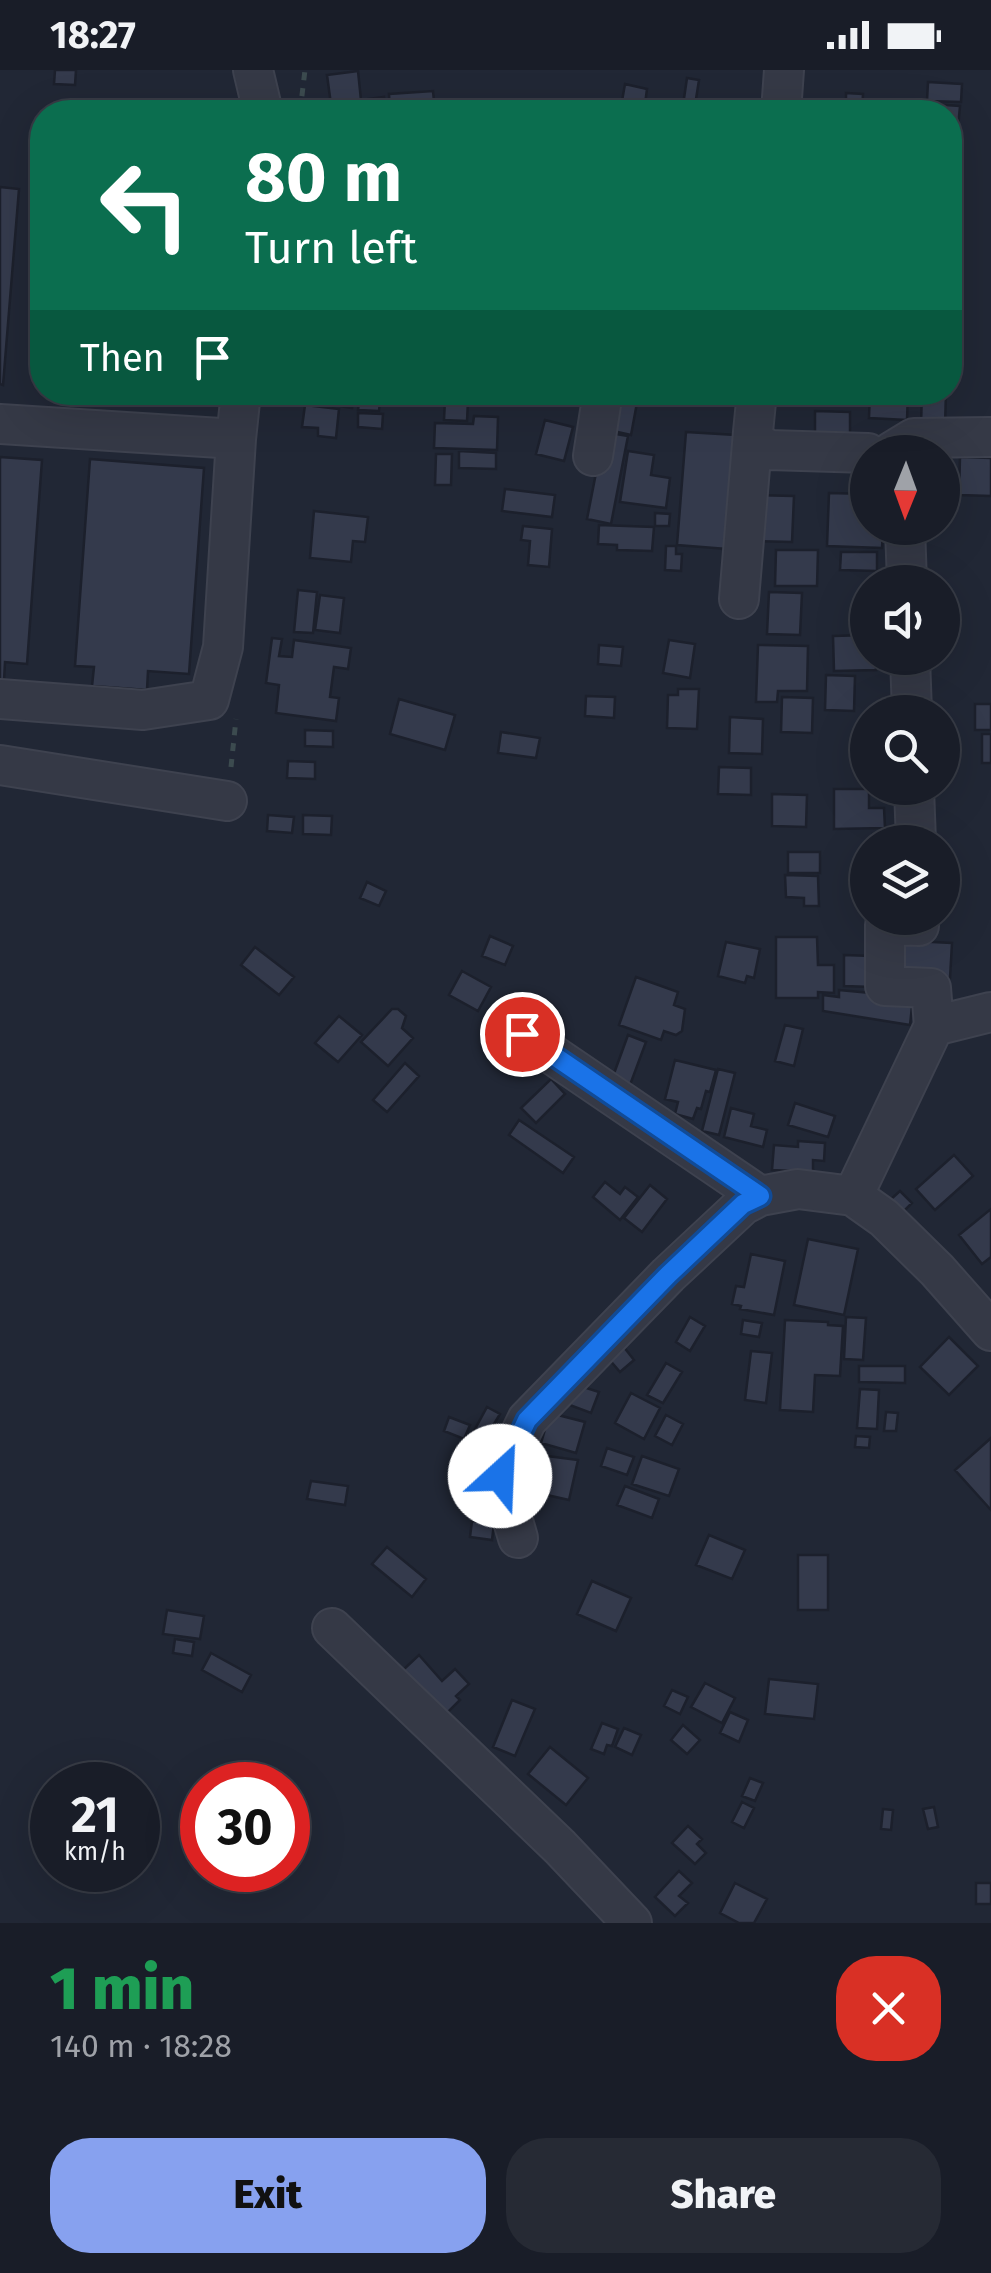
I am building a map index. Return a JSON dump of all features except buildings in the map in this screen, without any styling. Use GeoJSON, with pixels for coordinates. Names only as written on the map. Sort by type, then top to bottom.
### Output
{"type":"FeatureCollection","features":[{"type":"Feature","properties":{"kind":"street"},"geometry":{"type":"LineString","coordinates":[[253,70],[260,100]]}},
{"type":"Feature","properties":{"kind":"street"},"geometry":{"type":"LineString","coordinates":[[782,100],[784,70]]}},
{"type":"Feature","properties":{"kind":"street"},"geometry":{"type":"LineString","coordinates":[[0,699],[143,710],[209,700],[224,647],[240,405]]}},
{"type":"Feature","properties":{"kind":"street"},"geometry":{"type":"LineString","coordinates":[[592,456],[601,405]]}},
{"type":"Feature","properties":{"kind":"street"},"geometry":{"type":"LineString","coordinates":[[739,599],[755,405]]}},
{"type":"Feature","properties":{"kind":"street"},"geometry":{"type":"LineString","coordinates":[[0,424],[236,440]]}},
{"type":"Feature","properties":{"kind":"street"},"geometry":{"type":"LineString","coordinates":[[753,432],[756,444],[768,450],[850,452]]}},
{"type":"Feature","properties":{"kind":"street"},"geometry":{"type":"LineString","coordinates":[[960,437],[991,437]]}},
{"type":"Feature","properties":{"kind":"street"},"geometry":{"type":"LineString","coordinates":[[0,765],[227,801]]}},
{"type":"Feature","properties":{"kind":"street"},"geometry":{"type":"LineString","coordinates":[[854,1196],[934,1026],[931,988],[885,986],[885,935]]}},
{"type":"Feature","properties":{"kind":"street"},"geometry":{"type":"LineString","coordinates":[[934,1026],[991,1012]]}},
{"type":"Feature","properties":{"kind":"street"},"geometry":{"type":"LineString","coordinates":[[522,1034],[760,1196]]}},
{"type":"Feature","properties":{"kind":"street"},"geometry":{"type":"LineString","coordinates":[[518,1538],[500,1476],[527,1420],[668,1275],[743,1204],[760,1196],[798,1189],[854,1196],[884,1218],[937,1270],[991,1331]]}},
{"type":"Feature","properties":{"kind":"street"},"geometry":{"type":"LineString","coordinates":[[332,1628],[560,1847],[632,1923]]}},
{"type":"Feature","properties":{"kind":"path"},"geometry":{"type":"LineString","coordinates":[[301,100],[305,70]]}},
{"type":"Feature","properties":{"kind":"route"},"geometry":{"type":"LineString","coordinates":[[500,1476],[527,1420],[668,1275],[743,1204],[760,1196],[522,1034]]}}]}
